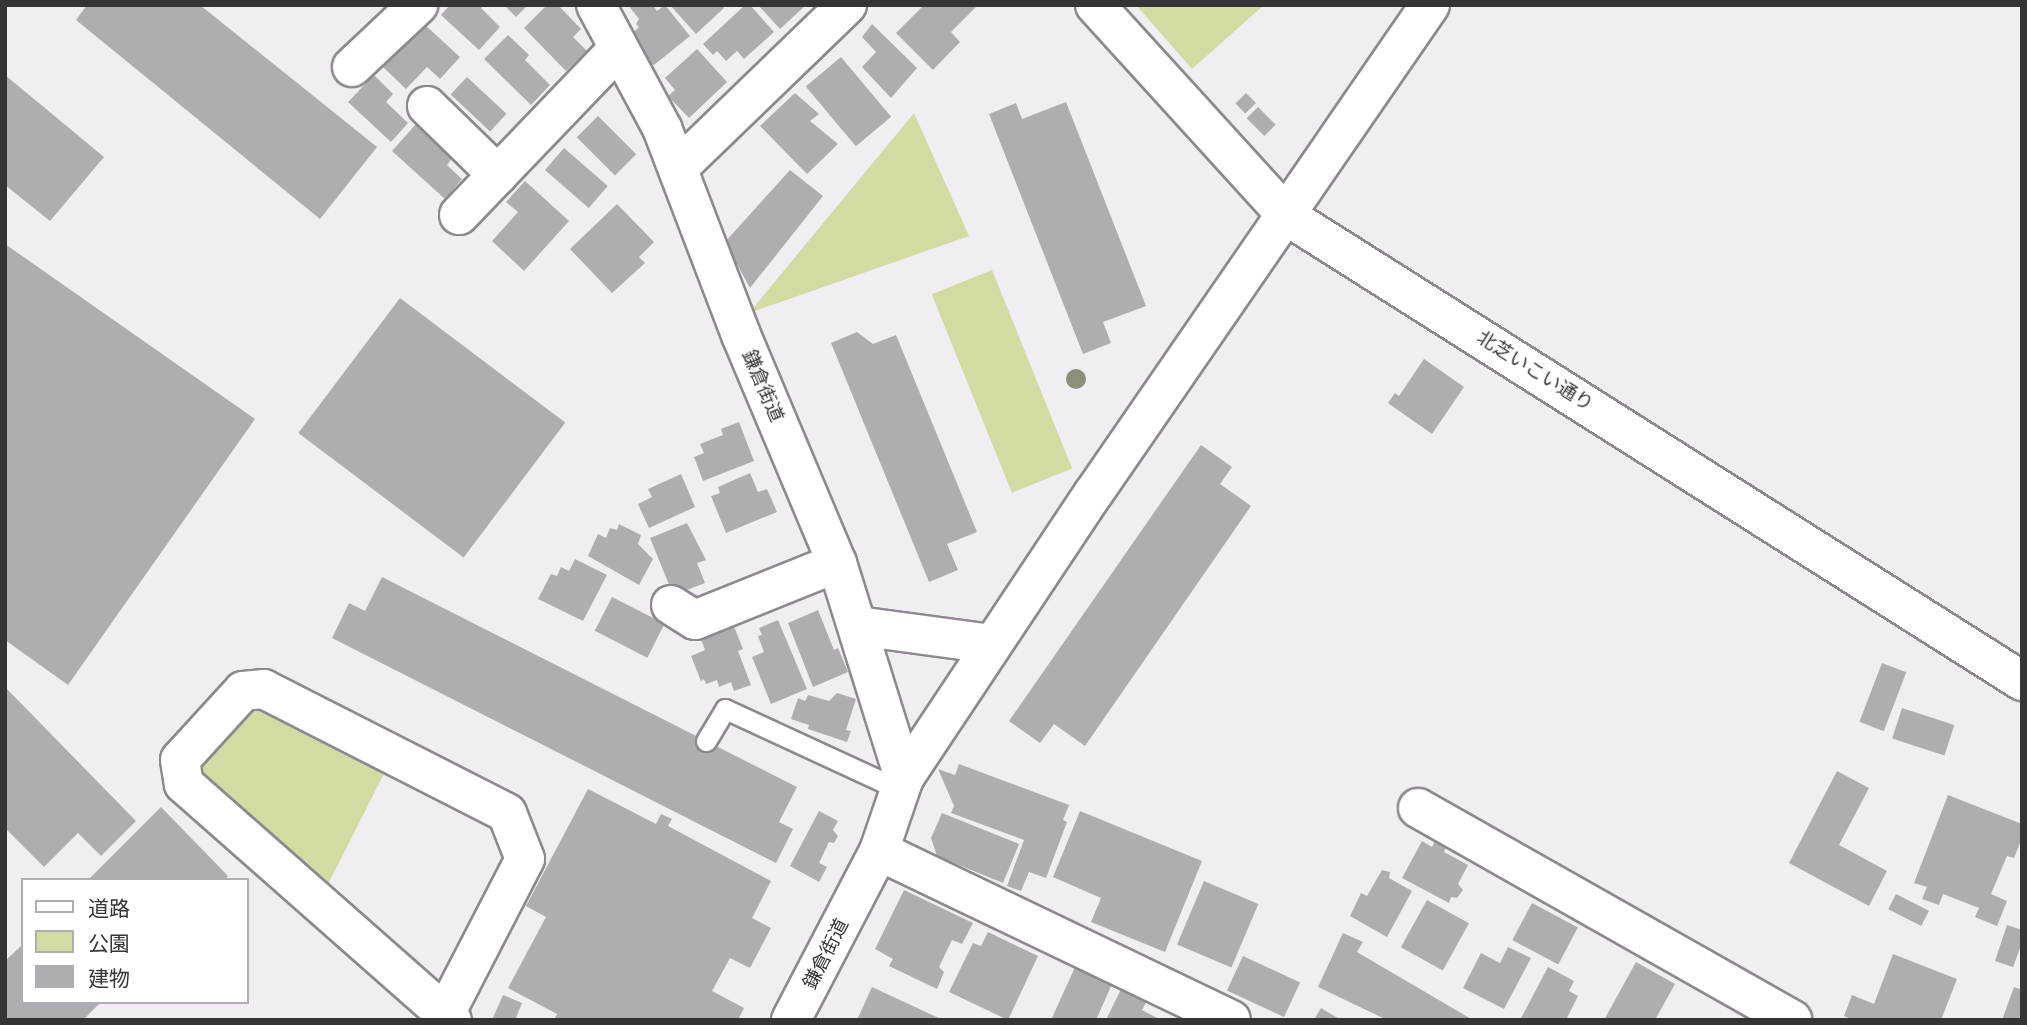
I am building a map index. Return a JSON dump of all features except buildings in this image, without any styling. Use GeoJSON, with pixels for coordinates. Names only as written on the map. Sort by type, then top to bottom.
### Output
{"type":"FeatureCollection","features":[{"type":"Feature","properties":{"kind":"street","name":"鎌倉街道"},"geometry":{"type":"LineString","coordinates":[[596,5],[662,128],[741,335],[837,563],[859,626],[902,784]]}},
{"type":"Feature","properties":{"kind":"street"},"geometry":{"type":"LineString","coordinates":[[678,168],[846,5]]}},
{"type":"Feature","properties":{"kind":"street","name":"北芝いこい通り"},"geometry":{"type":"LineString","coordinates":[[1095,5],[1287,216],[2022,681]]}},
{"type":"Feature","properties":{"kind":"street","name":"鎌倉街道"},"geometry":{"type":"LineString","coordinates":[[791,1020],[879,851],[902,784],[992,644],[1430,5]]}},
{"type":"Feature","properties":{"kind":"street"},"geometry":{"type":"LineString","coordinates":[[352,66],[398,12]]}},
{"type":"Feature","properties":{"kind":"street"},"geometry":{"type":"LineString","coordinates":[[458,215],[618,49]]}},
{"type":"Feature","properties":{"kind":"street"},"geometry":{"type":"LineString","coordinates":[[427,106],[498,176]]}},
{"type":"Feature","properties":{"kind":"street"},"geometry":{"type":"LineString","coordinates":[[671,606],[695,620],[837,563]]}},
{"type":"Feature","properties":{"kind":"street"},"geometry":{"type":"LineString","coordinates":[[859,626],[992,644]]}},
{"type":"Feature","properties":{"kind":"street"},"geometry":{"type":"LineString","coordinates":[[264,688],[507,813],[525,859],[449,1016],[184,784],[180,760],[243,691],[264,688]]}},
{"type":"Feature","properties":{"kind":"street"},"geometry":{"type":"LineString","coordinates":[[1418,808],[1792,1020]]}},
{"type":"Feature","properties":{"kind":"street"},"geometry":{"type":"LineString","coordinates":[[879,851],[1231,1020]]}},
{"type":"Feature","properties":{"kind":"lane"},"geometry":{"type":"LineString","coordinates":[[706,741],[725,709],[902,784]]}},
{"type":"Feature","properties":{"kind":"green space"},"geometry":{"type":"Polygon","coordinates":[[[1136,5],[1264,5],[1192,69],[1136,5]]]}},
{"type":"Feature","properties":{"kind":"green space"},"geometry":{"type":"Polygon","coordinates":[[[914,113],[969,236],[749,313],[914,113]]]}},
{"type":"Feature","properties":{"kind":"green space"},"geometry":{"type":"Polygon","coordinates":[[[992,270],[1072,468],[1012,493],[932,294],[992,270]]]}},
{"type":"Feature","properties":{"kind":"green space"},"geometry":{"type":"Polygon","coordinates":[[[268,706],[387,768],[328,884],[202,779],[199,759],[247,709],[268,706]]]}}]}
